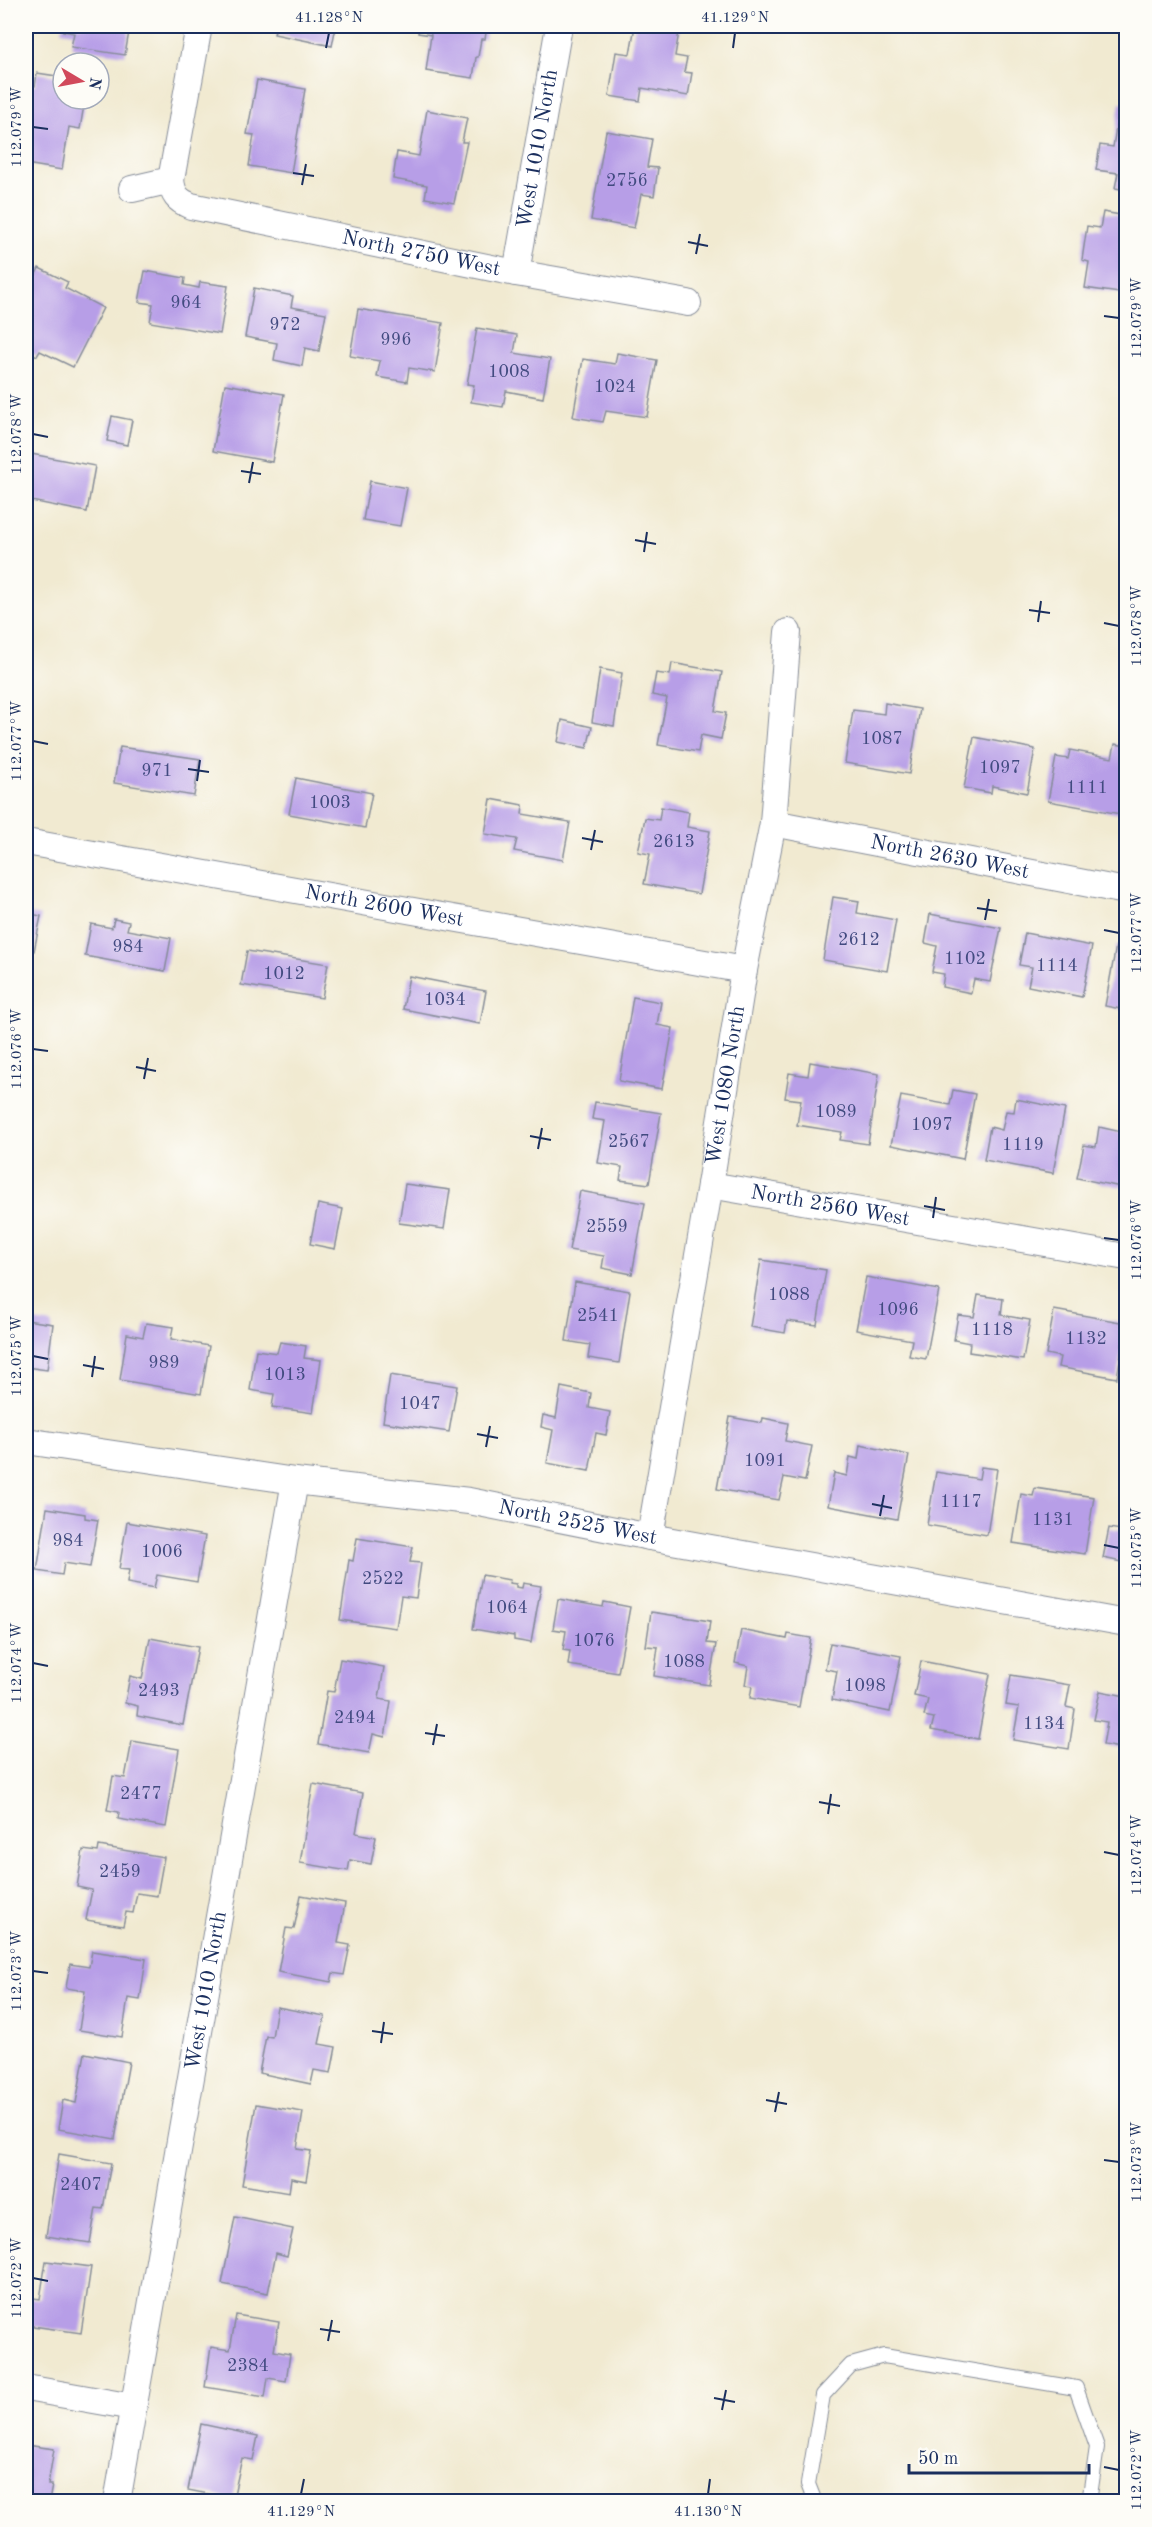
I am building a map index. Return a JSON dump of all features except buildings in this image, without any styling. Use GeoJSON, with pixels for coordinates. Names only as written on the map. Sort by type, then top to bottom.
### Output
{"type":"FeatureCollection","features":[{"type":"Feature","properties":{"kind":"street"},"geometry":{"type":"LineString","coordinates":[[132,189],[171,180],[199,26]]}},
{"type":"Feature","properties":{"kind":"street","name":"West 1010 North"},"geometry":{"type":"LineString","coordinates":[[516,273],[559,26]]}},
{"type":"Feature","properties":{"kind":"street","name":"North 2750 West"},"geometry":{"type":"LineString","coordinates":[[171,180],[173,192],[178,201],[191,206],[516,273],[688,303]]}},
{"type":"Feature","properties":{"kind":"street","name":"West 1080 North"},"geometry":{"type":"LineString","coordinates":[[650,1537],[744,969],[773,823],[788,632]]}},
{"type":"Feature","properties":{"kind":"street","name":"North 2630 West"},"geometry":{"type":"LineString","coordinates":[[773,823],[1126,891]]}},
{"type":"Feature","properties":{"kind":"street","name":"North 2600 West"},"geometry":{"type":"LineString","coordinates":[[26,842],[744,969]]}},
{"type":"Feature","properties":{"kind":"street","name":"North 2560 West"},"geometry":{"type":"LineString","coordinates":[[710,1185],[1126,1257]]}},
{"type":"Feature","properties":{"kind":"street","name":"North 2525 West"},"geometry":{"type":"LineString","coordinates":[[26,1441],[295,1481],[469,1501],[650,1537],[1126,1623]]}},
{"type":"Feature","properties":{"kind":"street","name":"West 1010 North"},"geometry":{"type":"LineString","coordinates":[[117,2502],[295,1481]]}},
{"type":"Feature","properties":{"kind":"street"},"geometry":{"type":"LineString","coordinates":[[26,2388],[133,2406]]}},
{"type":"Feature","properties":{"kind":"lane"},"geometry":{"type":"LineString","coordinates":[[815,2502],[808,2484],[823,2396],[851,2365],[884,2356],[1076,2388],[1097,2447],[1089,2502]]}}]}
